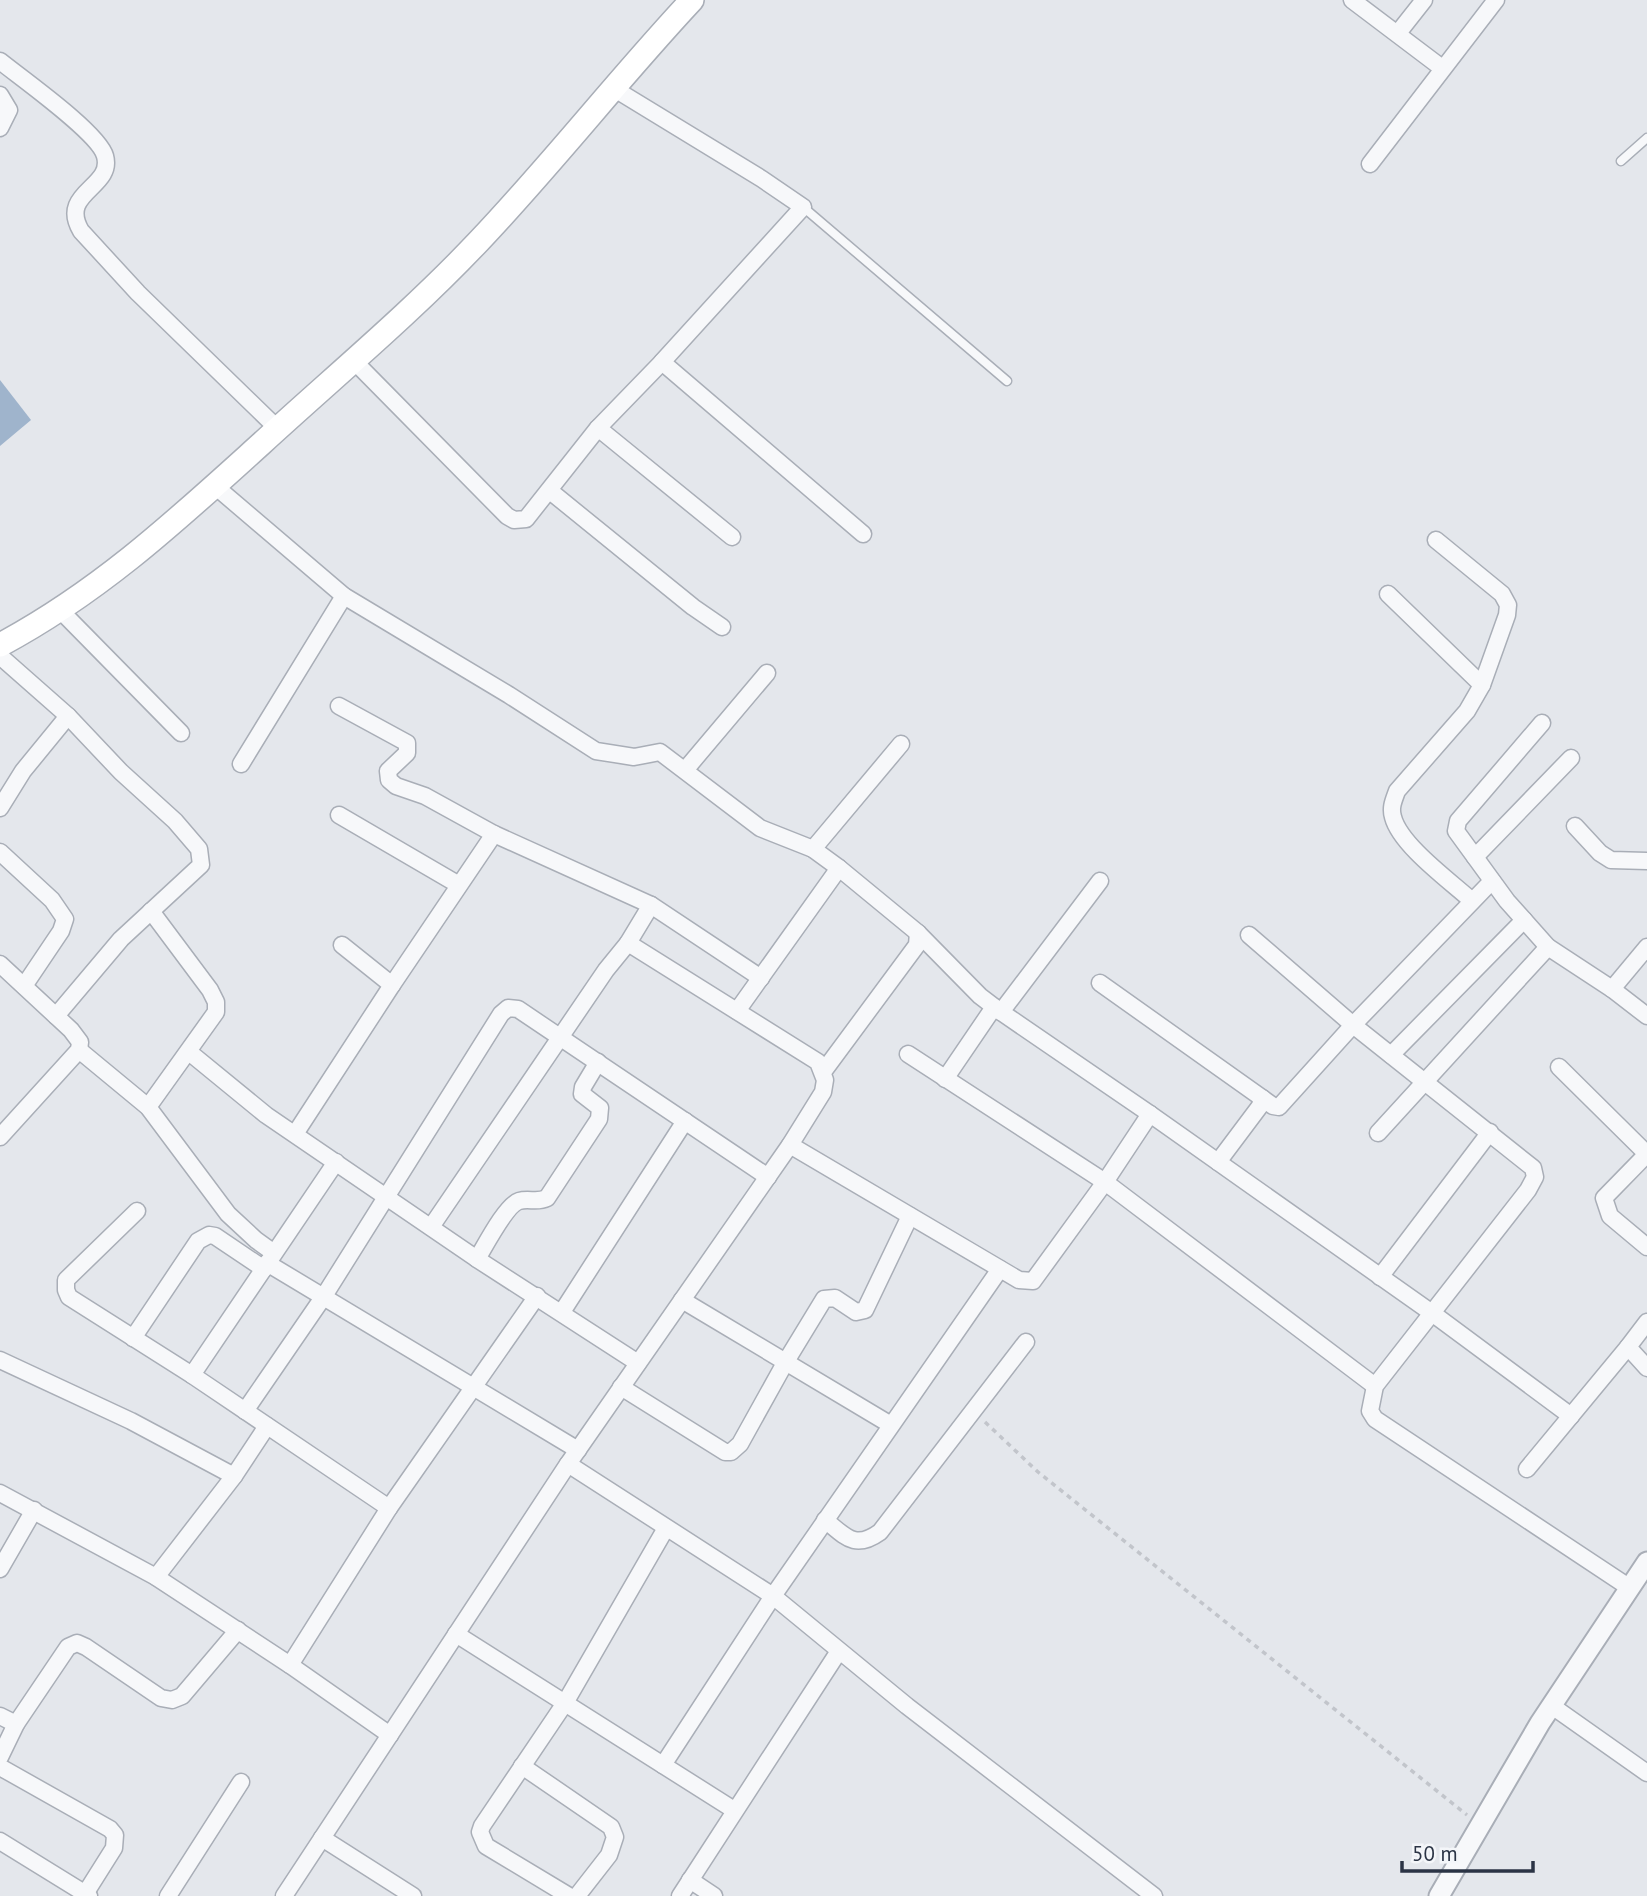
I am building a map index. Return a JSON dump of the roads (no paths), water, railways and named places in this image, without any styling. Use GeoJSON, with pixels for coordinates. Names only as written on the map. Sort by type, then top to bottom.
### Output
{"type":"FeatureCollection","features":[{"type":"Feature","properties":{"kind":"main road"},"geometry":{"type":"LineString","coordinates":[[0,645],[60,610],[119,569],[414,306],[479,241],[692,0]]}},
{"type":"Feature","properties":{"kind":"street"},"geometry":{"type":"LineString","coordinates":[[1352,0],[1442,68]]}},
{"type":"Feature","properties":{"kind":"street"},"geometry":{"type":"LineString","coordinates":[[1370,164],[1496,0]]}},
{"type":"Feature","properties":{"kind":"street"},"geometry":{"type":"LineString","coordinates":[[1398,33],[1422,1]]}},
{"type":"Feature","properties":{"kind":"street"},"geometry":{"type":"LineString","coordinates":[[0,61],[61,108],[101,148],[106,159],[104,173],[74,210],[75,221],[81,231],[138,293],[278,429]]}},
{"type":"Feature","properties":{"kind":"street"},"geometry":{"type":"LineString","coordinates":[[354,361],[507,516],[517,521],[526,519],[598,428],[803,207],[613,88]]}},
{"type":"Feature","properties":{"kind":"street"},"geometry":{"type":"LineString","coordinates":[[0,95],[9,110],[0,128]]}},
{"type":"Feature","properties":{"kind":"street"},"geometry":{"type":"LineString","coordinates":[[662,362],[863,534]]}},
{"type":"Feature","properties":{"kind":"street"},"geometry":{"type":"LineString","coordinates":[[598,428],[732,537]]}},
{"type":"Feature","properties":{"kind":"street"},"geometry":{"type":"LineString","coordinates":[[215,486],[344,596],[509,695],[596,751],[634,757],[660,751],[760,828],[813,849],[918,933],[980,996],[998,1010],[1432,1313],[1571,1416]]}},
{"type":"Feature","properties":{"kind":"street"},"geometry":{"type":"LineString","coordinates":[[550,491],[722,627]]}},
{"type":"Feature","properties":{"kind":"street"},"geometry":{"type":"LineString","coordinates":[[1436,540],[1502,594],[1508,605],[1507,615],[1482,685],[1467,711],[1397,791],[1392,805],[1393,818],[1402,838],[1472,901]]}},
{"type":"Feature","properties":{"kind":"street"},"geometry":{"type":"LineString","coordinates":[[1388,594],[1482,685]]}},
{"type":"Feature","properties":{"kind":"street"},"geometry":{"type":"LineString","coordinates":[[242,764],[344,596]]}},
{"type":"Feature","properties":{"kind":"street"},"geometry":{"type":"LineString","coordinates":[[60,610],[181,733]]}},
{"type":"Feature","properties":{"kind":"street"},"geometry":{"type":"LineString","coordinates":[[0,656],[68,716],[112,763],[175,821],[199,849],[201,864],[121,939],[56,1016]]}},
{"type":"Feature","properties":{"kind":"street"},"geometry":{"type":"LineString","coordinates":[[686,769],[766,673]]}},
{"type":"Feature","properties":{"kind":"street"},"geometry":{"type":"LineString","coordinates":[[339,706],[407,743],[407,753],[388,771],[389,780],[396,786],[425,796],[494,834],[651,905],[761,978]]}},
{"type":"Feature","properties":{"kind":"street"},"geometry":{"type":"LineString","coordinates":[[0,808],[23,771],[68,716]]}},
{"type":"Feature","properties":{"kind":"street"},"geometry":{"type":"LineString","coordinates":[[1542,723],[1458,821],[1456,831],[1492,881],[1548,947],[1612,989],[1647,1016]]}},
{"type":"Feature","properties":{"kind":"street"},"geometry":{"type":"LineString","coordinates":[[813,849],[901,744]]}},
{"type":"Feature","properties":{"kind":"street"},"geometry":{"type":"LineString","coordinates":[[1475,857],[1570,758]]}},
{"type":"Feature","properties":{"kind":"street"},"geometry":{"type":"LineString","coordinates":[[339,815],[459,885]]}},
{"type":"Feature","properties":{"kind":"street"},"geometry":{"type":"LineString","coordinates":[[1575,827],[1600,853],[1611,859],[1647,861]]}},
{"type":"Feature","properties":{"kind":"street"},"geometry":{"type":"LineString","coordinates":[[295,1135],[494,834]]}},
{"type":"Feature","properties":{"kind":"street"},"geometry":{"type":"LineString","coordinates":[[0,852],[52,900],[65,919],[61,931],[24,986]]}},
{"type":"Feature","properties":{"kind":"street"},"geometry":{"type":"LineString","coordinates":[[737,1011],[839,868]]}},
{"type":"Feature","properties":{"kind":"street"},"geometry":{"type":"LineString","coordinates":[[945,1079],[1100,881]]}},
{"type":"Feature","properties":{"kind":"street"},"geometry":{"type":"LineString","coordinates":[[1100,982],[1273,1106],[1279,1107],[1353,1025],[1492,881]]}},
{"type":"Feature","properties":{"kind":"street"},"geometry":{"type":"LineString","coordinates":[[431,1227],[606,970],[628,943],[651,905]]}},
{"type":"Feature","properties":{"kind":"street"},"geometry":{"type":"LineString","coordinates":[[148,1107],[216,1012],[216,1002],[151,911]]}},
{"type":"Feature","properties":{"kind":"street"},"geometry":{"type":"LineString","coordinates":[[1391,1055],[1524,920]]}},
{"type":"Feature","properties":{"kind":"street"},"geometry":{"type":"LineString","coordinates":[[823,1072],[917,945],[918,933]]}},
{"type":"Feature","properties":{"kind":"street"},"geometry":{"type":"LineString","coordinates":[[1249,935],[1353,1025],[1533,1168],[1535,1177],[1528,1190],[1375,1385],[1370,1411],[1375,1419],[1630,1588]]}},
{"type":"Feature","properties":{"kind":"street"},"geometry":{"type":"LineString","coordinates":[[284,1896],[568,1464],[790,1145],[823,1091],[825,1080],[818,1062],[628,943]]}},
{"type":"Feature","properties":{"kind":"street"},"geometry":{"type":"LineString","coordinates":[[342,945],[392,985]]}},
{"type":"Feature","properties":{"kind":"street"},"geometry":{"type":"LineString","coordinates":[[1378,1133],[1548,947]]}},
{"type":"Feature","properties":{"kind":"street"},"geometry":{"type":"LineString","coordinates":[[1612,989],[1647,947]]}},
{"type":"Feature","properties":{"kind":"street"},"geometry":{"type":"LineString","coordinates":[[0,964],[80,1042],[79,1050],[0,1137]]}},
{"type":"Feature","properties":{"kind":"street"},"geometry":{"type":"LineString","coordinates":[[245,1411],[324,1296],[501,1014],[508,1008],[518,1009],[768,1177]]}},
{"type":"Feature","properties":{"kind":"street"},"geometry":{"type":"LineString","coordinates":[[79,1050],[148,1107],[228,1214],[256,1240],[268,1262]]}},
{"type":"Feature","properties":{"kind":"street"},"geometry":{"type":"LineString","coordinates":[[189,1052],[266,1115],[477,1259],[638,1363]]}},
{"type":"Feature","properties":{"kind":"street"},"geometry":{"type":"LineString","coordinates":[[908,1054],[1105,1182],[1375,1385]]}},
{"type":"Feature","properties":{"kind":"street"},"geometry":{"type":"LineString","coordinates":[[477,1259],[511,1206],[521,1200],[541,1201],[547,1198],[599,1119],[600,1108],[582,1094],[583,1087],[598,1062]]}},
{"type":"Feature","properties":{"kind":"street"},"geometry":{"type":"LineString","coordinates":[[1559,1067],[1647,1154],[1604,1198],[1610,1216],[1647,1247]]}},
{"type":"Feature","properties":{"kind":"street"},"geometry":{"type":"LineString","coordinates":[[1217,1162],[1260,1106],[1262,1098]]}},
{"type":"Feature","properties":{"kind":"street"},"geometry":{"type":"LineString","coordinates":[[0,1112],[13,1123]]}},
{"type":"Feature","properties":{"kind":"street"},"geometry":{"type":"LineString","coordinates":[[790,1145],[1018,1280],[1033,1281],[1105,1182],[1150,1114]]}},
{"type":"Feature","properties":{"kind":"street"},"geometry":{"type":"LineString","coordinates":[[562,1312],[685,1121]]}},
{"type":"Feature","properties":{"kind":"street"},"geometry":{"type":"LineString","coordinates":[[1380,1277],[1490,1132]]}},
{"type":"Feature","properties":{"kind":"street"},"geometry":{"type":"LineString","coordinates":[[192,1376],[335,1161]]}},
{"type":"Feature","properties":{"kind":"street"},"geometry":{"type":"LineString","coordinates":[[137,1211],[66,1280],[69,1297],[389,1507]]}},
{"type":"Feature","properties":{"kind":"street"},"geometry":{"type":"LineString","coordinates":[[621,1387],[724,1452],[731,1452],[740,1444],[824,1299],[835,1298],[856,1312],[864,1310],[910,1216]]}},
{"type":"Feature","properties":{"kind":"street"},"geometry":{"type":"LineString","coordinates":[[134,1338],[198,1241],[203,1237],[215,1236],[268,1262],[578,1450]]}},
{"type":"Feature","properties":{"kind":"street"},"geometry":{"type":"LineString","coordinates":[[663,1765],[772,1596],[1000,1269]]}},
{"type":"Feature","properties":{"kind":"street"},"geometry":{"type":"LineString","coordinates":[[290,1665],[389,1507],[537,1296]]}},
{"type":"Feature","properties":{"kind":"street"},"geometry":{"type":"LineString","coordinates":[[682,1300],[891,1425]]}},
{"type":"Feature","properties":{"kind":"street"},"geometry":{"type":"LineString","coordinates":[[1527,1469],[1647,1322]]}},
{"type":"Feature","properties":{"kind":"street"},"geometry":{"type":"LineString","coordinates":[[825,1520],[849,1540],[861,1542],[880,1532],[1026,1342]]}},
{"type":"Feature","properties":{"kind":"street"},"geometry":{"type":"LineString","coordinates":[[1628,1347],[1647,1368]]}},
{"type":"Feature","properties":{"kind":"street"},"geometry":{"type":"LineString","coordinates":[[0,1360],[131,1420],[234,1476]]}},
{"type":"Feature","properties":{"kind":"street"},"geometry":{"type":"LineString","coordinates":[[156,1577],[234,1476],[267,1426]]}},
{"type":"Feature","properties":{"kind":"street"},"geometry":{"type":"LineString","coordinates":[[568,1464],[772,1596],[907,1706],[1154,1896]]}},
{"type":"Feature","properties":{"kind":"street"},"geometry":{"type":"LineString","coordinates":[[0,1493],[156,1577],[390,1735]]}},
{"type":"Feature","properties":{"kind":"street"},"geometry":{"type":"LineString","coordinates":[[0,1569],[34,1510]]}},
{"type":"Feature","properties":{"kind":"street"},"geometry":{"type":"LineString","coordinates":[[569,1896],[486,1846],[480,1832],[565,1703],[666,1528]]}},
{"type":"Feature","properties":{"kind":"street"},"geometry":{"type":"LineString","coordinates":[[1439,1896],[1552,1706],[1647,1562]]}},
{"type":"Feature","properties":{"kind":"street"},"geometry":{"type":"LineString","coordinates":[[0,1757],[16,1724],[68,1647],[77,1643],[86,1647],[161,1698],[172,1700],[182,1696],[238,1630]]}},
{"type":"Feature","properties":{"kind":"street"},"geometry":{"type":"LineString","coordinates":[[456,1634],[734,1810]]}},
{"type":"Feature","properties":{"kind":"street"},"geometry":{"type":"LineString","coordinates":[[680,1896],[839,1651]]}},
{"type":"Feature","properties":{"kind":"street"},"geometry":{"type":"LineString","coordinates":[[1552,1706],[1647,1773]]}},
{"type":"Feature","properties":{"kind":"street"},"geometry":{"type":"LineString","coordinates":[[0,1716],[16,1724]]}},
{"type":"Feature","properties":{"kind":"street"},"geometry":{"type":"LineString","coordinates":[[522,1766],[611,1827],[615,1837],[609,1856],[577,1896]]}},
{"type":"Feature","properties":{"kind":"street"},"geometry":{"type":"LineString","coordinates":[[0,1767],[110,1829],[115,1835],[114,1848],[87,1895],[0,1842]]}},
{"type":"Feature","properties":{"kind":"street"},"geometry":{"type":"LineString","coordinates":[[168,1896],[241,1782]]}},
{"type":"Feature","properties":{"kind":"street"},"geometry":{"type":"LineString","coordinates":[[322,1838],[413,1896]]}},
{"type":"Feature","properties":{"kind":"street"},"geometry":{"type":"LineString","coordinates":[[690,1881],[714,1896]]}},
{"type":"Feature","properties":{"kind":"lane"},"geometry":{"type":"LineString","coordinates":[[1621,162],[1647,138]]}},
{"type":"Feature","properties":{"kind":"lane"},"geometry":{"type":"LineString","coordinates":[[803,207],[1007,381]]}},
{"type":"Feature","properties":{"kind":"water"},"geometry":{"type":"Polygon","coordinates":[[[0,380],[31,420],[0,446],[0,380]]]}}]}
